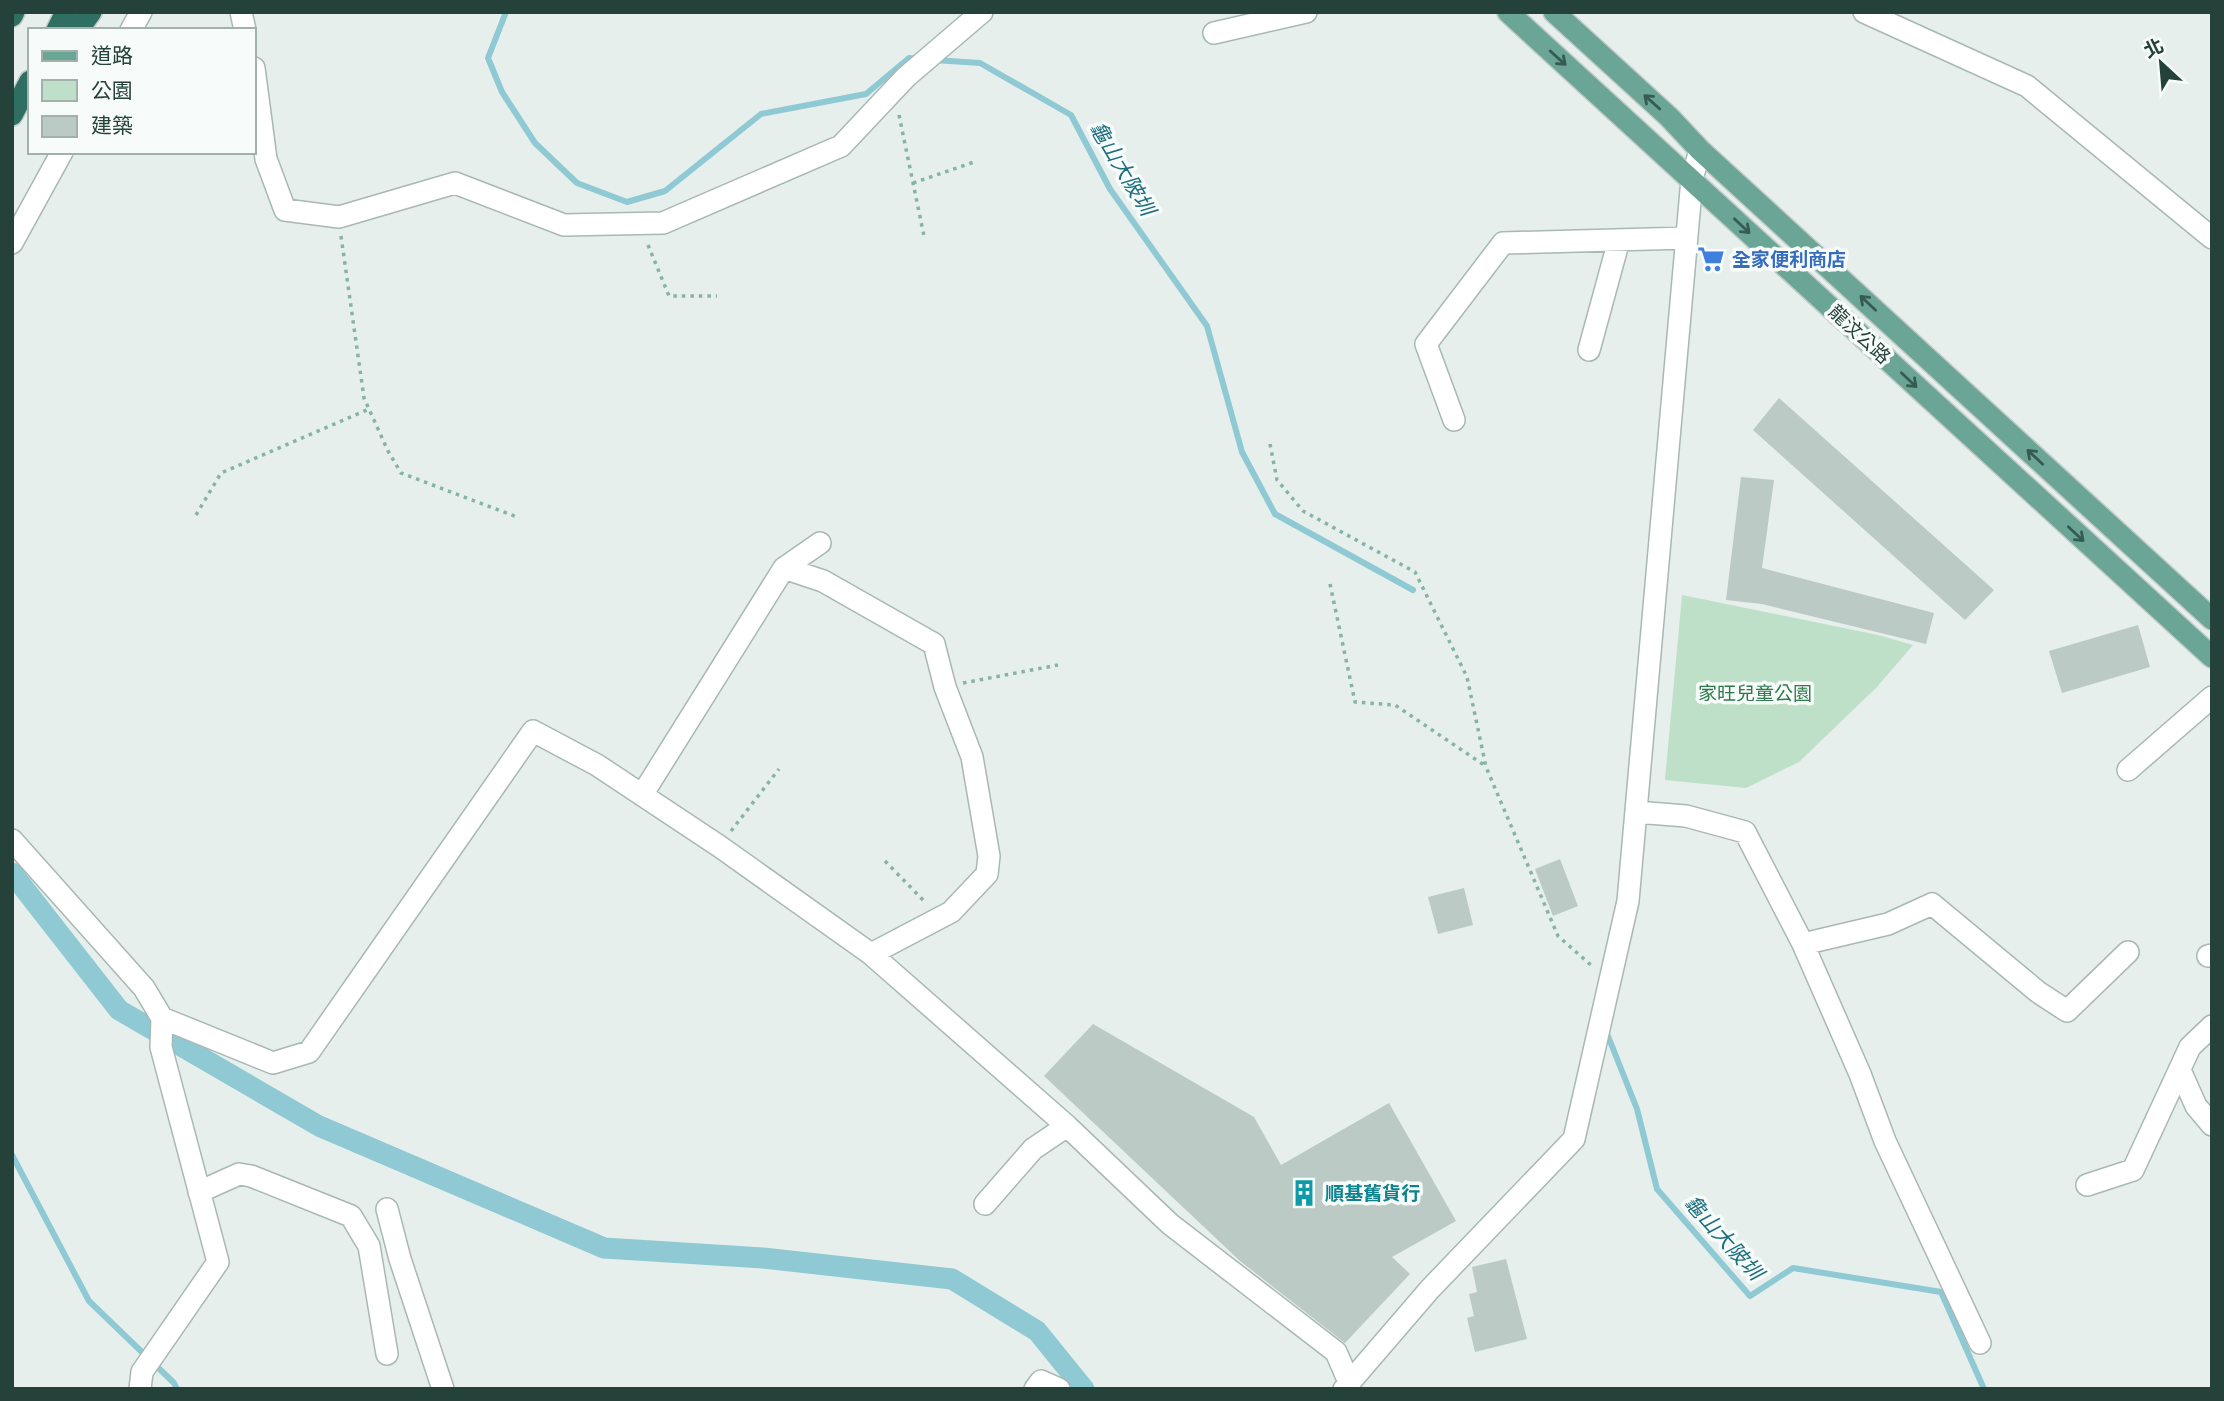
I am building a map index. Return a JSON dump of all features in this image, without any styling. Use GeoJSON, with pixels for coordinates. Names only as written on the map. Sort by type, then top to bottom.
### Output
{"type":"FeatureCollection","features":[{"type":"Feature","properties":{"kind":"highway"},"geometry":{"type":"LineString","coordinates":[[58,28],[66,12]]}},
{"type":"Feature","properties":{"kind":"highway"},"geometry":{"type":"LineString","coordinates":[[79,28],[90,12]]}},
{"type":"Feature","properties":{"kind":"highway"},"geometry":{"type":"LineString","coordinates":[[12,115],[28,85]]}},
{"type":"Feature","properties":{"kind":"highway"},"geometry":{"type":"LineString","coordinates":[[12,121],[28,99]]}},
{"type":"Feature","properties":{"kind":"main road","name":"龍汶公路"},"geometry":{"type":"LineString","coordinates":[[1508,12],[2212,657]]}},
{"type":"Feature","properties":{"kind":"main road","name":"龍汶公路"},"geometry":{"type":"LineString","coordinates":[[1553,12],[2212,620]]}},
{"type":"Feature","properties":{"kind":"main road"},"geometry":{"type":"LineString","coordinates":[[2128,582],[2149,563]]}},
{"type":"Feature","properties":{"kind":"street"},"geometry":{"type":"LineString","coordinates":[[132,28],[141,12]]}},
{"type":"Feature","properties":{"kind":"street"},"geometry":{"type":"LineString","coordinates":[[256,83],[266,159],[285,210],[339,217],[454,183],[564,225],[663,223],[841,146],[918,67],[982,12]]}},
{"type":"Feature","properties":{"kind":"street"},"geometry":{"type":"LineString","coordinates":[[1214,33],[1306,12]]}},
{"type":"Feature","properties":{"kind":"street"},"geometry":{"type":"LineString","coordinates":[[1864,12],[2027,86],[2212,238]]}},
{"type":"Feature","properties":{"kind":"street"},"geometry":{"type":"LineString","coordinates":[[162,1018],[273,1063],[309,1052],[533,731],[597,765],[719,846],[871,954],[1067,1126],[1170,1224],[1336,1352],[1354,1383],[1463,1253],[1574,1139],[1628,901],[1686,238],[1692,179],[1700,150]]}},
{"type":"Feature","properties":{"kind":"street"},"geometry":{"type":"LineString","coordinates":[[12,243],[61,154]]}},
{"type":"Feature","properties":{"kind":"street"},"geometry":{"type":"LineString","coordinates":[[1454,421],[1426,344],[1503,243],[1686,238]]}},
{"type":"Feature","properties":{"kind":"street"},"geometry":{"type":"LineString","coordinates":[[1589,350],[1619,240]]}},
{"type":"Feature","properties":{"kind":"street"},"geometry":{"type":"LineString","coordinates":[[642,795],[784,568],[820,543]]}},
{"type":"Feature","properties":{"kind":"street"},"geometry":{"type":"LineString","coordinates":[[784,568],[823,581],[934,644],[945,687],[972,757],[989,856],[987,874],[951,912],[871,954]]}},
{"type":"Feature","properties":{"kind":"street"},"geometry":{"type":"LineString","coordinates":[[2128,770],[2212,697]]}},
{"type":"Feature","properties":{"kind":"street"},"geometry":{"type":"LineString","coordinates":[[1636,812],[1686,816],[1745,832],[1803,944],[1860,1074],[1885,1141],[1980,1343]]}},
{"type":"Feature","properties":{"kind":"street"},"geometry":{"type":"LineString","coordinates":[[12,840],[144,988],[162,1018],[161,1047],[218,1262],[142,1372],[140,1389]]}},
{"type":"Feature","properties":{"kind":"street"},"geometry":{"type":"LineString","coordinates":[[1803,944],[1888,924],[1932,904],[2038,992],[2067,1011],[2128,952]]}},
{"type":"Feature","properties":{"kind":"street"},"geometry":{"type":"LineString","coordinates":[[2087,1185],[2133,1170],[2190,1047],[2212,1026]]}},
{"type":"Feature","properties":{"kind":"street"},"geometry":{"type":"LineString","coordinates":[[2180,1070],[2196,1106],[2212,1125]]}},
{"type":"Feature","properties":{"kind":"street"},"geometry":{"type":"LineString","coordinates":[[985,1203],[1033,1149],[1067,1126]]}},
{"type":"Feature","properties":{"kind":"street"},"geometry":{"type":"LineString","coordinates":[[199,1192],[239,1174],[251,1176],[351,1216],[369,1246],[387,1354]]}},
{"type":"Feature","properties":{"kind":"street"},"geometry":{"type":"LineString","coordinates":[[387,1209],[404,1271],[443,1389]]}},
{"type":"Feature","properties":{"kind":"street"},"geometry":{"type":"LineString","coordinates":[[1035,1389],[1041,1381],[1059,1389]]}},
{"type":"Feature","properties":{"kind":"path"},"geometry":{"type":"LineString","coordinates":[[894,90],[924,236]]}},
{"type":"Feature","properties":{"kind":"path"},"geometry":{"type":"LineString","coordinates":[[913,183],[977,161]]}},
{"type":"Feature","properties":{"kind":"path"},"geometry":{"type":"LineString","coordinates":[[339,217],[364,398],[401,473],[517,517]]}},
{"type":"Feature","properties":{"kind":"path"},"geometry":{"type":"LineString","coordinates":[[640,224],[669,296],[717,296]]}},
{"type":"Feature","properties":{"kind":"path"},"geometry":{"type":"LineString","coordinates":[[196,515],[221,473],[369,409]]}},
{"type":"Feature","properties":{"kind":"path"},"geometry":{"type":"LineString","coordinates":[[1270,444],[1277,480],[1303,511],[1415,572],[1467,677],[1486,767],[1558,936],[1610,982]]}},
{"type":"Feature","properties":{"kind":"path"},"geometry":{"type":"LineString","coordinates":[[1330,584],[1355,702],[1395,705],[1486,767]]}},
{"type":"Feature","properties":{"kind":"path"},"geometry":{"type":"LineString","coordinates":[[945,687],[1058,665]]}},
{"type":"Feature","properties":{"kind":"path"},"geometry":{"type":"LineString","coordinates":[[719,846],[779,769]]}},
{"type":"Feature","properties":{"kind":"path"},"geometry":{"type":"LineString","coordinates":[[886,860],[940,918]]}},
{"type":"Feature","properties":{"kind":"green space","name":"家旺兒童公園"},"geometry":{"type":"Polygon","coordinates":[[[1682,595],[1878,635],[1913,645],[1877,687],[1799,762],[1746,788],[1665,780],[1682,595]]]}},
{"type":"Feature","properties":{"kind":"building"},"geometry":{"type":"Polygon","coordinates":[[[1779,398],[1994,590],[1965,620],[1753,430],[1779,398]]]}},
{"type":"Feature","properties":{"kind":"building"},"geometry":{"type":"Polygon","coordinates":[[[1741,477],[1774,480],[1762,568],[1934,613],[1926,644],[1762,604],[1726,600],[1741,477]]]}},
{"type":"Feature","properties":{"kind":"building"},"geometry":{"type":"Polygon","coordinates":[[[2138,625],[2150,667],[2062,693],[2049,651],[2138,625]]]}},
{"type":"Feature","properties":{"kind":"building"},"geometry":{"type":"Polygon","coordinates":[[[1560,859],[1578,906],[1553,916],[1535,869],[1560,859]]]}},
{"type":"Feature","properties":{"kind":"building"},"geometry":{"type":"Polygon","coordinates":[[[1464,888],[1473,925],[1438,934],[1428,897],[1464,888]]]}},
{"type":"Feature","properties":{"kind":"building","name":"順基舊貨行"},"geometry":{"type":"Polygon","coordinates":[[[1093,1024],[1254,1117],[1281,1165],[1389,1103],[1456,1221],[1392,1257],[1410,1274],[1345,1343],[1240,1261],[1044,1076],[1093,1024]]]}},
{"type":"Feature","properties":{"kind":"building"},"geometry":{"type":"Polygon","coordinates":[[[1506,1259],[1527,1339],[1475,1352],[1467,1318],[1474,1316],[1469,1294],[1477,1292],[1472,1267],[1506,1259]]]}},
{"type":"Feature","properties":{"kind":"waterway","name":"龜山大陂圳"},"geometry":{"type":"LineString","coordinates":[[506,12],[488,58],[502,92],[535,143],[577,183],[627,202],[665,191],[761,114],[866,94],[909,58],[920,59]]}},
{"type":"Feature","properties":{"kind":"waterway","name":"龜山大陂圳"},"geometry":{"type":"LineString","coordinates":[[934,60],[980,63],[1071,115],[1110,189],[1207,326],[1242,452],[1275,514],[1413,590]]}},
{"type":"Feature","properties":{"kind":"waterway"},"geometry":{"type":"LineString","coordinates":[[12,873],[119,1010],[319,1126],[604,1248],[763,1258],[952,1279],[1037,1331],[1084,1389]]}},
{"type":"Feature","properties":{"kind":"waterway","name":"龜山大陂圳"},"geometry":{"type":"LineString","coordinates":[[1608,1036],[1637,1109],[1657,1189],[1750,1296],[1793,1268],[1941,1292],[1984,1389]]}},
{"type":"Feature","properties":{"kind":"waterway"},"geometry":{"type":"LineString","coordinates":[[12,1155],[89,1301],[174,1383],[177,1389]]}},
{"type":"Feature","properties":{"kind":"place","name":"全家便利商店"},"geometry":{"type":"Point","coordinates":[1711,259]}},
{"type":"Feature","properties":{"kind":"place","name":"順基舊貨行"},"geometry":{"type":"Point","coordinates":[1304,1193]}}]}
